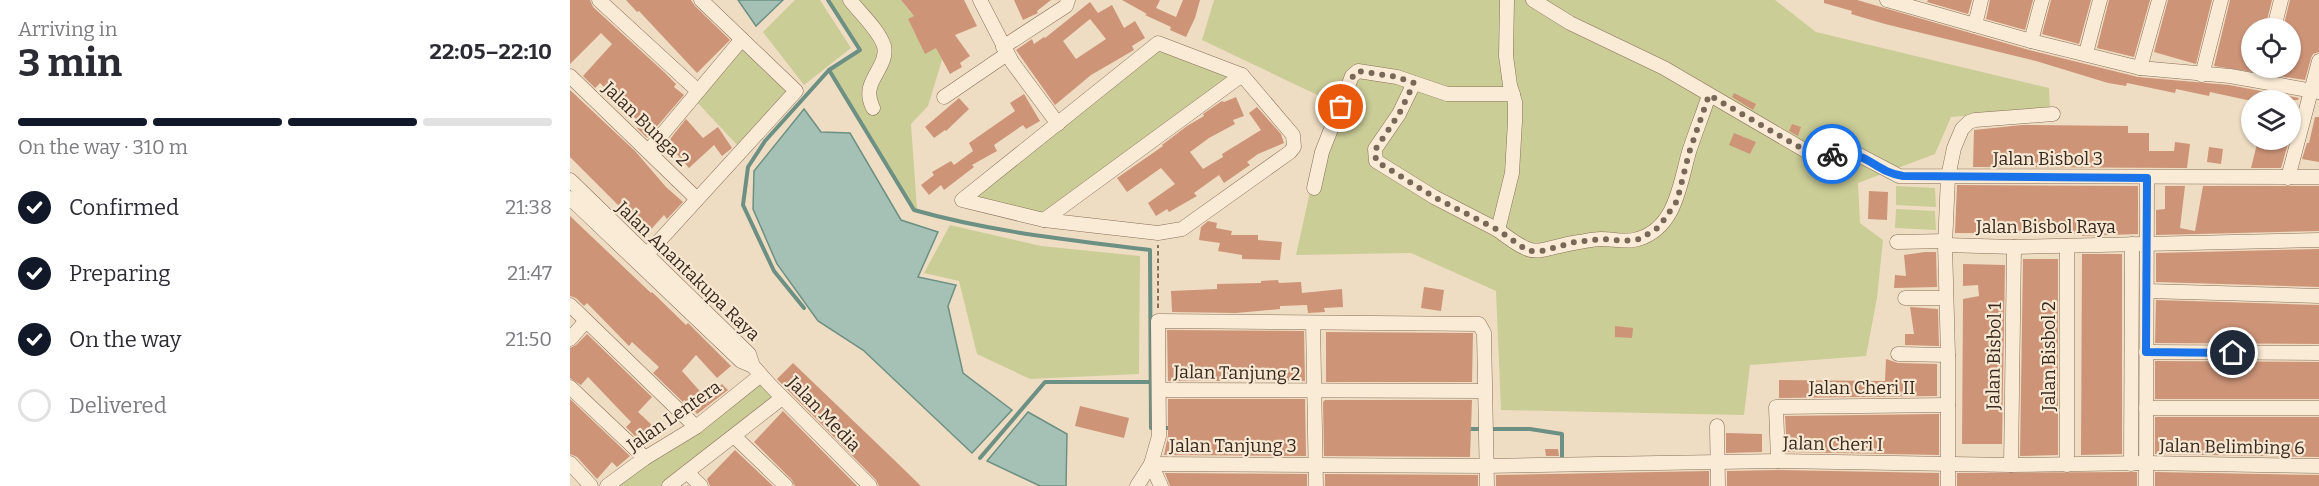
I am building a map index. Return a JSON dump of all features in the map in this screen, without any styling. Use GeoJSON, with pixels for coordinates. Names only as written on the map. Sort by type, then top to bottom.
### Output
{"type":"FeatureCollection","features":[{"type":"Feature","properties":{"kind":"street"},"geometry":{"type":"LineString","coordinates":[[599,0],[698,91]]}},
{"type":"Feature","properties":{"kind":"street"},"geometry":{"type":"LineString","coordinates":[[642,259],[796,91],[701,0]]}},
{"type":"Feature","properties":{"kind":"street"},"geometry":{"type":"LineString","coordinates":[[850,0],[881,39],[884,48],[883,60],[872,77],[868,91],[868,100],[873,108]]}},
{"type":"Feature","properties":{"kind":"street"},"geometry":{"type":"LineString","coordinates":[[980,0],[1005,51],[1058,124]]}},
{"type":"Feature","properties":{"kind":"street"},"geometry":{"type":"LineString","coordinates":[[944,98],[1066,6],[1068,0]]}},
{"type":"Feature","properties":{"kind":"street"},"geometry":{"type":"LineString","coordinates":[[1498,230],[1512,173],[1515,111],[1506,56],[1507,0]]}},
{"type":"Feature","properties":{"kind":"street","name":"Jalan Bisbol 3"},"geometry":{"type":"LineString","coordinates":[[1533,0],[1570,23],[1642,57],[1813,155],[1848,152],[1859,155],[1899,176],[2319,177]]}},
{"type":"Feature","properties":{"kind":"street"},"geometry":{"type":"LineString","coordinates":[[1887,0],[1923,5],[1974,25],[2140,68],[2230,76],[2315,91]]}},
{"type":"Feature","properties":{"kind":"street"},"geometry":{"type":"LineString","coordinates":[[1974,25],[1981,0]]}},
{"type":"Feature","properties":{"kind":"street"},"geometry":{"type":"LineString","coordinates":[[2031,41],[2042,0]]}},
{"type":"Feature","properties":{"kind":"street"},"geometry":{"type":"LineString","coordinates":[[2086,53],[2100,0]]}},
{"type":"Feature","properties":{"kind":"street"},"geometry":{"type":"LineString","coordinates":[[2140,68],[2159,0]]}},
{"type":"Feature","properties":{"kind":"street"},"geometry":{"type":"LineString","coordinates":[[2202,75],[2221,0]]}},
{"type":"Feature","properties":{"kind":"street"},"geometry":{"type":"LineString","coordinates":[[2277,18],[2282,0]]}},
{"type":"Feature","properties":{"kind":"street"},"geometry":{"type":"LineString","coordinates":[[649,150],[742,39]]}},
{"type":"Feature","properties":{"kind":"street"},"geometry":{"type":"LineString","coordinates":[[1158,43],[1242,75],[1289,128],[1293,135],[1294,147],[1182,229],[1158,233],[1044,220],[962,200],[1058,124],[1158,43]]}},
{"type":"Feature","properties":{"kind":"street"},"geometry":{"type":"LineString","coordinates":[[2288,178],[2315,91],[2319,61]]}},
{"type":"Feature","properties":{"kind":"street"},"geometry":{"type":"LineString","coordinates":[[1314,188],[1322,152],[1355,73],[1358,71],[1414,83],[1447,94],[1513,94]]}},
{"type":"Feature","properties":{"kind":"street","name":"Jalan Bunga 2"},"geometry":{"type":"LineString","coordinates":[[570,75],[697,199]]}},
{"type":"Feature","properties":{"kind":"street"},"geometry":{"type":"LineString","coordinates":[[1044,220],[1242,75]]}},
{"type":"Feature","properties":{"kind":"street"},"geometry":{"type":"LineString","coordinates":[[2261,82],[2262,78]]}},
{"type":"Feature","properties":{"kind":"street"},"geometry":{"type":"LineString","coordinates":[[1414,83],[1399,114],[1375,150],[1376,161],[1434,197],[1498,230],[1528,251],[1542,251],[1593,240],[1640,239],[1659,227],[1677,201],[1689,153],[1709,95]]}},
{"type":"Feature","properties":{"kind":"street"},"geometry":{"type":"LineString","coordinates":[[1948,486],[1946,243],[1948,177],[1954,148],[1962,129],[1969,122],[1983,118],[2053,114]]}},
{"type":"Feature","properties":{"kind":"street"},"geometry":{"type":"LineString","coordinates":[[2138,463],[2146,408],[2147,178]]}},
{"type":"Feature","properties":{"kind":"street","name":"Jalan Anantakupa Raya"},"geometry":{"type":"LineString","coordinates":[[570,180],[642,259],[741,361],[757,370]]}},
{"type":"Feature","properties":{"kind":"street","name":"Jalan Anantakupa Raya"},"geometry":{"type":"LineString","coordinates":[[570,198],[642,259]]}},
{"type":"Feature","properties":{"kind":"street","name":"Jalan Bisbol Raya"},"geometry":{"type":"LineString","coordinates":[[1897,242],[2014,247],[2319,240]]}},
{"type":"Feature","properties":{"kind":"street"},"geometry":{"type":"LineString","coordinates":[[2132,244],[2138,463],[2146,486]]}},
{"type":"Feature","properties":{"kind":"street","name":"Jalan Bisbol 2"},"geometry":{"type":"LineString","coordinates":[[2067,246],[2067,465]]}},
{"type":"Feature","properties":{"kind":"street","name":"Jalan Bisbol 1"},"geometry":{"type":"LineString","coordinates":[[2011,465],[2014,247]]}},
{"type":"Feature","properties":{"kind":"street"},"geometry":{"type":"LineString","coordinates":[[2147,291],[2319,296]]}},
{"type":"Feature","properties":{"kind":"street"},"geometry":{"type":"LineString","coordinates":[[1905,298],[1946,298]]}},
{"type":"Feature","properties":{"kind":"street"},"geometry":{"type":"LineString","coordinates":[[570,305],[696,427]]}},
{"type":"Feature","properties":{"kind":"street"},"geometry":{"type":"LineString","coordinates":[[570,339],[586,321]]}},
{"type":"Feature","properties":{"kind":"street"},"geometry":{"type":"LineString","coordinates":[[1137,486],[1151,464],[1159,431],[1158,321],[1479,324],[1484,333],[1487,486]]}},
{"type":"Feature","properties":{"kind":"street"},"geometry":{"type":"LineString","coordinates":[[1313,323],[1316,486]]}},
{"type":"Feature","properties":{"kind":"street"},"geometry":{"type":"LineString","coordinates":[[2146,352],[2319,353]]}},
{"type":"Feature","properties":{"kind":"street"},"geometry":{"type":"LineString","coordinates":[[1898,354],[1948,355]]}},
{"type":"Feature","properties":{"kind":"street","name":"Jalan Media"},"geometry":{"type":"LineString","coordinates":[[757,370],[870,486]]}},
{"type":"Feature","properties":{"kind":"street","name":"Jalan Lentera"},"geometry":{"type":"LineString","coordinates":[[607,486],[645,458],[696,427],[757,370]]}},
{"type":"Feature","properties":{"kind":"street"},"geometry":{"type":"LineString","coordinates":[[570,387],[645,458]]}},
{"type":"Feature","properties":{"kind":"street","name":"Jalan Tanjung 2"},"geometry":{"type":"LineString","coordinates":[[1159,390],[1484,391]]}},
{"type":"Feature","properties":{"kind":"street"},"geometry":{"type":"LineString","coordinates":[[669,486],[782,398]]}},
{"type":"Feature","properties":{"kind":"street","name":"Jalan Cheri II"},"geometry":{"type":"LineString","coordinates":[[1778,461],[1776,407],[1948,405]]}},
{"type":"Feature","properties":{"kind":"street"},"geometry":{"type":"LineString","coordinates":[[2146,408],[2319,408]]}},
{"type":"Feature","properties":{"kind":"street"},"geometry":{"type":"LineString","coordinates":[[1717,426],[1718,486]]}},
{"type":"Feature","properties":{"kind":"street"},"geometry":{"type":"LineString","coordinates":[[734,436],[786,486]]}},
{"type":"Feature","properties":{"kind":"street","name":"Jalan Cheri I"},"geometry":{"type":"LineString","coordinates":[[1486,466],[1718,461],[2067,465]]}},
{"type":"Feature","properties":{"kind":"street"},"geometry":{"type":"LineString","coordinates":[[570,463],[591,486]]}},
{"type":"Feature","properties":{"kind":"street","name":"Jalan Belimbing 6"},"geometry":{"type":"LineString","coordinates":[[2067,465],[2138,463],[2319,466]]}},
{"type":"Feature","properties":{"kind":"street"},"geometry":{"type":"LineString","coordinates":[[1151,464],[1161,486]]}},
{"type":"Feature","properties":{"kind":"street","name":"Jalan Tanjung 3"},"geometry":{"type":"LineString","coordinates":[[1151,464],[1486,466]]}},
{"type":"Feature","properties":{"kind":"street"},"geometry":{"type":"LineString","coordinates":[[687,472],[701,486]]}},
{"type":"Feature","properties":{"kind":"path"},"geometry":{"type":"LineString","coordinates":[[1158,233],[1158,321]]}},
{"type":"Feature","properties":{"kind":"green space"},"geometry":{"type":"Polygon","coordinates":[[[795,0],[820,0],[851,48],[804,85],[763,32],[795,0]]]}},
{"type":"Feature","properties":{"kind":"green space"},"geometry":{"type":"Polygon","coordinates":[[[828,0],[901,0],[911,13],[926,1],[946,47],[928,106],[911,124],[917,209],[914,210],[829,70],[860,49],[828,0]],[[908,19],[925,53],[943,44],[908,19]]]}},
{"type":"Feature","properties":{"kind":"green space"},"geometry":{"type":"Polygon","coordinates":[[[1214,0],[1775,0],[1816,32],[2049,88],[2050,109],[1951,117],[1935,154],[1858,183],[1860,223],[1883,240],[1877,298],[1866,356],[1750,365],[1744,415],[1501,410],[1496,291],[1411,253],[1296,255],[1330,101],[1202,40],[1214,0]]]}},
{"type":"Feature","properties":{"kind":"green space"},"geometry":{"type":"Polygon","coordinates":[[[1158,43],[1242,75],[1044,220],[962,200],[1158,43]]]}},
{"type":"Feature","properties":{"kind":"green space"},"geometry":{"type":"Polygon","coordinates":[[[742,47],[789,93],[738,146],[695,100],[742,47]]]}},
{"type":"Feature","properties":{"kind":"green space"},"geometry":{"type":"Polygon","coordinates":[[[1896,186],[1935,188],[1936,207],[1896,205],[1896,186]]]}},
{"type":"Feature","properties":{"kind":"green space"},"geometry":{"type":"Polygon","coordinates":[[[1896,209],[1935,211],[1936,230],[1895,228],[1896,209]]]}},
{"type":"Feature","properties":{"kind":"green space"},"geometry":{"type":"Polygon","coordinates":[[[950,225],[1041,246],[1140,256],[1139,374],[1030,379],[977,354],[959,281],[924,273],[950,225]]]}},
{"type":"Feature","properties":{"kind":"green space"},"geometry":{"type":"Polygon","coordinates":[[[761,375],[782,398],[669,486],[607,486],[761,375]]]}},
{"type":"Feature","properties":{"kind":"shaded area"},"geometry":{"type":"Polygon","coordinates":[[[738,0],[783,0],[756,26],[738,0]]]}},
{"type":"Feature","properties":{"kind":"shaded area"},"geometry":{"type":"Polygon","coordinates":[[[804,109],[821,132],[850,133],[901,220],[938,232],[918,277],[956,285],[948,306],[963,373],[1012,410],[972,453],[863,350],[818,321],[777,264],[753,209],[754,171],[804,109]]]}},
{"type":"Feature","properties":{"kind":"shaded area"},"geometry":{"type":"Polygon","coordinates":[[[1028,412],[1067,434],[1066,486],[1040,486],[987,461],[1028,412]]]}},
{"type":"Feature","properties":{"kind":"building"},"geometry":{"type":"Polygon","coordinates":[[[570,0],[590,0],[593,7],[664,72],[676,84],[674,87],[684,95],[647,138],[637,128],[641,124],[600,83],[595,88],[583,76],[612,44],[601,33],[570,64],[570,0]]]}},
{"type":"Feature","properties":{"kind":"building"},"geometry":{"type":"Polygon","coordinates":[[[626,0],[691,0],[730,40],[697,73],[626,0]]]}},
{"type":"Feature","properties":{"kind":"building"},"geometry":{"type":"Polygon","coordinates":[[[901,0],[964,0],[977,26],[955,35],[970,56],[960,63],[962,67],[950,74],[936,48],[925,54],[908,19],[914,16],[901,0]]]}},
{"type":"Feature","properties":{"kind":"building"},"geometry":{"type":"Polygon","coordinates":[[[1014,0],[1051,0],[1037,11],[1038,13],[1023,20],[1014,0]]]}},
{"type":"Feature","properties":{"kind":"building"},"geometry":{"type":"Polygon","coordinates":[[[1122,0],[1160,0],[1156,8],[1176,17],[1183,0],[1200,0],[1186,37],[1170,30],[1171,27],[1145,15],[1147,14],[1122,0]]]}},
{"type":"Feature","properties":{"kind":"building"},"geometry":{"type":"Polygon","coordinates":[[[1824,0],[1857,0],[2029,50],[2138,77],[2229,85],[2256,90],[2241,90],[2241,99],[2210,92],[2209,96],[2176,89],[2175,93],[2127,83],[2126,86],[2108,83],[2036,61],[1885,24],[1824,3],[1824,0]]]}},
{"type":"Feature","properties":{"kind":"building"},"geometry":{"type":"Polygon","coordinates":[[[1928,0],[1972,0],[1968,14],[1927,2],[1928,0]]]}},
{"type":"Feature","properties":{"kind":"building"},"geometry":{"type":"Polygon","coordinates":[[[1990,0],[2033,0],[2025,30],[1986,19],[1990,0]]]}},
{"type":"Feature","properties":{"kind":"building"},"geometry":{"type":"Polygon","coordinates":[[[2051,0],[2091,0],[2079,44],[2042,34],[2051,0]]]}},
{"type":"Feature","properties":{"kind":"building"},"geometry":{"type":"Polygon","coordinates":[[[2109,0],[2150,0],[2134,57],[2097,48],[2109,0]]]}},
{"type":"Feature","properties":{"kind":"building"},"geometry":{"type":"Polygon","coordinates":[[[2168,0],[2212,0],[2196,64],[2154,52],[2168,0]]]}},
{"type":"Feature","properties":{"kind":"building"},"geometry":{"type":"Polygon","coordinates":[[[2230,0],[2272,0],[2268,18],[2241,18],[2241,70],[2214,66],[2230,0]]]}},
{"type":"Feature","properties":{"kind":"building"},"geometry":{"type":"Polygon","coordinates":[[[2290,0],[2319,0],[2319,52],[2313,54],[2311,58],[2305,80],[2292,78],[2301,78],[2301,18],[2286,18],[2290,0]]]}},
{"type":"Feature","properties":{"kind":"building"},"geometry":{"type":"Polygon","coordinates":[[[1090,2],[1098,13],[1112,5],[1124,28],[1135,21],[1145,38],[1132,46],[1134,50],[1091,75],[1055,105],[1016,50],[1032,39],[1034,44],[1045,38],[1090,2]],[[1090,19],[1063,41],[1076,59],[1106,39],[1090,19]]]}},
{"type":"Feature","properties":{"kind":"building"},"geometry":{"type":"Polygon","coordinates":[[[570,90],[635,151],[666,187],[683,202],[667,219],[664,215],[645,236],[634,225],[636,223],[570,157],[570,90]]]}},
{"type":"Feature","properties":{"kind":"building"},"geometry":{"type":"Polygon","coordinates":[[[1734,93],[1756,104],[1753,110],[1732,97],[1734,93]]]}},
{"type":"Feature","properties":{"kind":"building"},"geometry":{"type":"Polygon","coordinates":[[[1024,94],[1040,121],[1026,129],[1023,125],[994,145],[997,151],[972,165],[974,167],[944,190],[941,185],[929,195],[921,185],[934,175],[932,172],[951,161],[954,165],[973,151],[969,143],[1015,111],[1010,103],[1024,94]]]}},
{"type":"Feature","properties":{"kind":"building"},"geometry":{"type":"Polygon","coordinates":[[[1236,97],[1244,116],[1233,120],[1235,124],[1209,138],[1190,152],[1203,169],[1223,157],[1222,154],[1261,130],[1249,113],[1257,107],[1281,134],[1284,143],[1258,154],[1247,162],[1250,165],[1224,183],[1219,175],[1194,193],[1197,196],[1169,212],[1167,209],[1156,216],[1148,203],[1175,184],[1161,168],[1127,192],[1117,178],[1222,101],[1236,97]]]}},
{"type":"Feature","properties":{"kind":"building"},"geometry":{"type":"Polygon","coordinates":[[[959,98],[969,109],[946,131],[934,138],[925,127],[959,98]]]}},
{"type":"Feature","properties":{"kind":"building"},"geometry":{"type":"Polygon","coordinates":[[[2315,117],[2319,117],[2319,162],[2302,159],[2307,143],[2309,143],[2315,117]]]}},
{"type":"Feature","properties":{"kind":"building"},"geometry":{"type":"Polygon","coordinates":[[[686,119],[703,138],[718,127],[732,148],[722,156],[714,145],[689,168],[667,143],[686,119]]]}},
{"type":"Feature","properties":{"kind":"building"},"geometry":{"type":"Polygon","coordinates":[[[1792,124],[1801,127],[1798,136],[1789,131],[1792,124]]]}},
{"type":"Feature","properties":{"kind":"building"},"geometry":{"type":"Polygon","coordinates":[[[2022,125],[2128,126],[2128,133],[2149,133],[2149,151],[2174,151],[2175,142],[2190,144],[2187,168],[1973,167],[1974,130],[2022,125]]]}},
{"type":"Feature","properties":{"kind":"building"},"geometry":{"type":"Polygon","coordinates":[[[1734,133],[1756,142],[1750,154],[1729,145],[1734,133]]]}},
{"type":"Feature","properties":{"kind":"building"},"geometry":{"type":"Polygon","coordinates":[[[2209,147],[2223,149],[2221,164],[2207,162],[2209,147]]]}},
{"type":"Feature","properties":{"kind":"building"},"geometry":{"type":"Polygon","coordinates":[[[2256,150],[2286,150],[2281,168],[2251,168],[2256,150]]]}},
{"type":"Feature","properties":{"kind":"building"},"geometry":{"type":"Polygon","coordinates":[[[1957,185],[2138,186],[2138,234],[2082,236],[2082,234],[1955,233],[1957,185]]]}},
{"type":"Feature","properties":{"kind":"building"},"geometry":{"type":"Polygon","coordinates":[[[2165,186],[2185,186],[2180,228],[2195,231],[2203,186],[2319,186],[2319,231],[2156,235],[2156,210],[2165,209],[2165,186]]]}},
{"type":"Feature","properties":{"kind":"building"},"geometry":{"type":"Polygon","coordinates":[[[1869,191],[1888,192],[1887,220],[1868,219],[1869,191]]]}},
{"type":"Feature","properties":{"kind":"building"},"geometry":{"type":"Polygon","coordinates":[[[570,216],[686,325],[688,323],[731,366],[717,378],[696,355],[682,371],[706,398],[722,384],[728,390],[697,414],[653,373],[659,367],[632,342],[629,346],[587,303],[584,306],[576,298],[570,296],[570,216]]]}},
{"type":"Feature","properties":{"kind":"building"},"geometry":{"type":"Polygon","coordinates":[[[1208,221],[1217,223],[1216,228],[1232,231],[1231,235],[1258,235],[1258,240],[1282,242],[1280,260],[1242,259],[1242,255],[1218,251],[1220,243],[1199,240],[1201,227],[1208,221]]]}},
{"type":"Feature","properties":{"kind":"building"},"geometry":{"type":"Polygon","coordinates":[[[2319,249],[2319,287],[2156,282],[2156,253],[2319,249]]]}},
{"type":"Feature","properties":{"kind":"building"},"geometry":{"type":"Polygon","coordinates":[[[1936,252],[1937,287],[1894,288],[1895,275],[1906,276],[1904,255],[1936,252]]]}},
{"type":"Feature","properties":{"kind":"building"},"geometry":{"type":"Polygon","coordinates":[[[2082,254],[2122,254],[2122,454],[2081,455],[2082,254]]]}},
{"type":"Feature","properties":{"kind":"building"},"geometry":{"type":"Polygon","coordinates":[[[2023,259],[2058,259],[2058,455],[2020,456],[2023,259]]]}},
{"type":"Feature","properties":{"kind":"building"},"geometry":{"type":"Polygon","coordinates":[[[1963,264],[2005,265],[2002,444],[1962,444],[1963,299],[1979,296],[1978,285],[1963,286],[1963,264]]]}},
{"type":"Feature","properties":{"kind":"building"},"geometry":{"type":"Polygon","coordinates":[[[1278,280],[1279,283],[1301,282],[1302,293],[1342,289],[1343,307],[1324,308],[1325,312],[1308,313],[1307,305],[1280,306],[1280,309],[1236,313],[1172,312],[1171,291],[1217,289],[1217,284],[1261,283],[1261,281],[1278,280]]]}},
{"type":"Feature","properties":{"kind":"building"},"geometry":{"type":"Polygon","coordinates":[[[1424,287],[1444,290],[1441,311],[1421,308],[1424,287]]]}},
{"type":"Feature","properties":{"kind":"building"},"geometry":{"type":"Polygon","coordinates":[[[2156,300],[2319,305],[2319,344],[2155,343],[2156,300]]]}},
{"type":"Feature","properties":{"kind":"building"},"geometry":{"type":"Polygon","coordinates":[[[1910,307],[1938,309],[1939,346],[1905,345],[1905,334],[1914,334],[1910,307]]]}},
{"type":"Feature","properties":{"kind":"building"},"geometry":{"type":"Polygon","coordinates":[[[1615,326],[1633,328],[1632,338],[1615,337],[1615,326]]]}},
{"type":"Feature","properties":{"kind":"building"},"geometry":{"type":"Polygon","coordinates":[[[1167,330],[1304,331],[1305,381],[1168,381],[1167,330]]]}},
{"type":"Feature","properties":{"kind":"building"},"geometry":{"type":"Polygon","coordinates":[[[1326,332],[1473,333],[1472,382],[1326,382],[1326,332]]]}},
{"type":"Feature","properties":{"kind":"building"},"geometry":{"type":"Polygon","coordinates":[[[587,334],[652,397],[638,412],[653,426],[639,440],[626,427],[631,422],[588,377],[581,385],[570,378],[570,348],[587,334]]]}},
{"type":"Feature","properties":{"kind":"building"},"geometry":{"type":"Polygon","coordinates":[[[1886,359],[1898,363],[1937,364],[1937,396],[1779,398],[1779,380],[1885,381],[1886,359]]]}},
{"type":"Feature","properties":{"kind":"building"},"geometry":{"type":"Polygon","coordinates":[[[2155,361],[2319,362],[2319,399],[2155,399],[2155,361]]]}},
{"type":"Feature","properties":{"kind":"building"},"geometry":{"type":"Polygon","coordinates":[[[793,363],[921,486],[879,486],[876,480],[777,379],[793,363]]]}},
{"type":"Feature","properties":{"kind":"building"},"geometry":{"type":"Polygon","coordinates":[[[570,399],[630,456],[617,467],[612,462],[597,479],[577,457],[570,454],[570,399]]]}},
{"type":"Feature","properties":{"kind":"building"},"geometry":{"type":"Polygon","coordinates":[[[1168,399],[1305,399],[1306,456],[1164,455],[1168,436],[1168,399]]]}},
{"type":"Feature","properties":{"kind":"building"},"geometry":{"type":"Polygon","coordinates":[[[1325,400],[1472,400],[1470,457],[1324,456],[1323,402],[1325,400]]]}},
{"type":"Feature","properties":{"kind":"building"},"geometry":{"type":"Polygon","coordinates":[[[1080,406],[1129,418],[1124,438],[1075,426],[1080,406]]]}},
{"type":"Feature","properties":{"kind":"building"},"geometry":{"type":"Polygon","coordinates":[[[783,411],[857,486],[795,486],[792,480],[754,442],[783,411]]]}},
{"type":"Feature","properties":{"kind":"building"},"geometry":{"type":"Polygon","coordinates":[[[1939,414],[1939,455],[1787,452],[1785,416],[1939,414]]]}},
{"type":"Feature","properties":{"kind":"building"},"geometry":{"type":"Polygon","coordinates":[[[2155,417],[2319,417],[2319,457],[2155,454],[2155,417]]]}},
{"type":"Feature","properties":{"kind":"building"},"geometry":{"type":"Polygon","coordinates":[[[1726,433],[1762,434],[1762,452],[1726,453],[1726,433]]]}},
{"type":"Feature","properties":{"kind":"building"},"geometry":{"type":"Polygon","coordinates":[[[1545,449],[1558,449],[1559,456],[1546,456],[1545,449]]]}},
{"type":"Feature","properties":{"kind":"building"},"geometry":{"type":"Polygon","coordinates":[[[735,450],[773,486],[710,486],[707,479],[735,450]]]}},
{"type":"Feature","properties":{"kind":"building"},"geometry":{"type":"Polygon","coordinates":[[[1709,471],[1709,486],[1496,486],[1496,475],[1709,471]]]}},
{"type":"Feature","properties":{"kind":"building"},"geometry":{"type":"Polygon","coordinates":[[[1727,471],[1939,473],[1939,486],[1727,486],[1727,471]]]}},
{"type":"Feature","properties":{"kind":"building"},"geometry":{"type":"Polygon","coordinates":[[[2137,472],[2137,486],[1957,486],[1957,473],[2137,472]]]}},
{"type":"Feature","properties":{"kind":"building"},"geometry":{"type":"Polygon","coordinates":[[[2155,472],[2319,475],[2319,486],[2155,486],[2155,472]]]}},
{"type":"Feature","properties":{"kind":"building"},"geometry":{"type":"Polygon","coordinates":[[[1165,473],[1307,474],[1307,486],[1170,486],[1165,473]]]}},
{"type":"Feature","properties":{"kind":"building"},"geometry":{"type":"Polygon","coordinates":[[[1325,474],[1478,475],[1478,486],[1325,486],[1325,474]]]}},
{"type":"Feature","properties":{"kind":"waterway"},"geometry":{"type":"LineString","coordinates":[[828,0],[860,50],[829,70],[914,210],[1002,230],[1150,250],[1151,428],[1172,428]]}},
{"type":"Feature","properties":{"kind":"waterway"},"geometry":{"type":"LineString","coordinates":[[804,308],[774,271],[743,205],[748,167],[765,141],[829,70]]}},
{"type":"Feature","properties":{"kind":"waterway"},"geometry":{"type":"LineString","coordinates":[[980,458],[1045,382],[1149,382]]}},
{"type":"Feature","properties":{"kind":"waterway"},"geometry":{"type":"LineString","coordinates":[[1467,429],[1530,429],[1562,434],[1562,461]]}},
{"type":"Feature","properties":{"kind":"way so far"},"geometry":{"type":"LineString","coordinates":[[1341,107],[1353,76],[1358,71],[1397,77],[1414,83],[1399,114],[1381,137],[1375,150],[1376,161],[1434,197],[1498,230],[1528,251],[1542,251],[1575,242],[1602,239],[1624,241],[1640,239],[1659,227],[1677,201],[1689,153],[1709,95],[1813,155],[1832,154]]}},
{"type":"Feature","properties":{"kind":"route"},"geometry":{"type":"LineString","coordinates":[[1832,154],[1848,152],[1859,155],[1899,176],[2147,178],[2146,352],[2233,353]]}}]}
